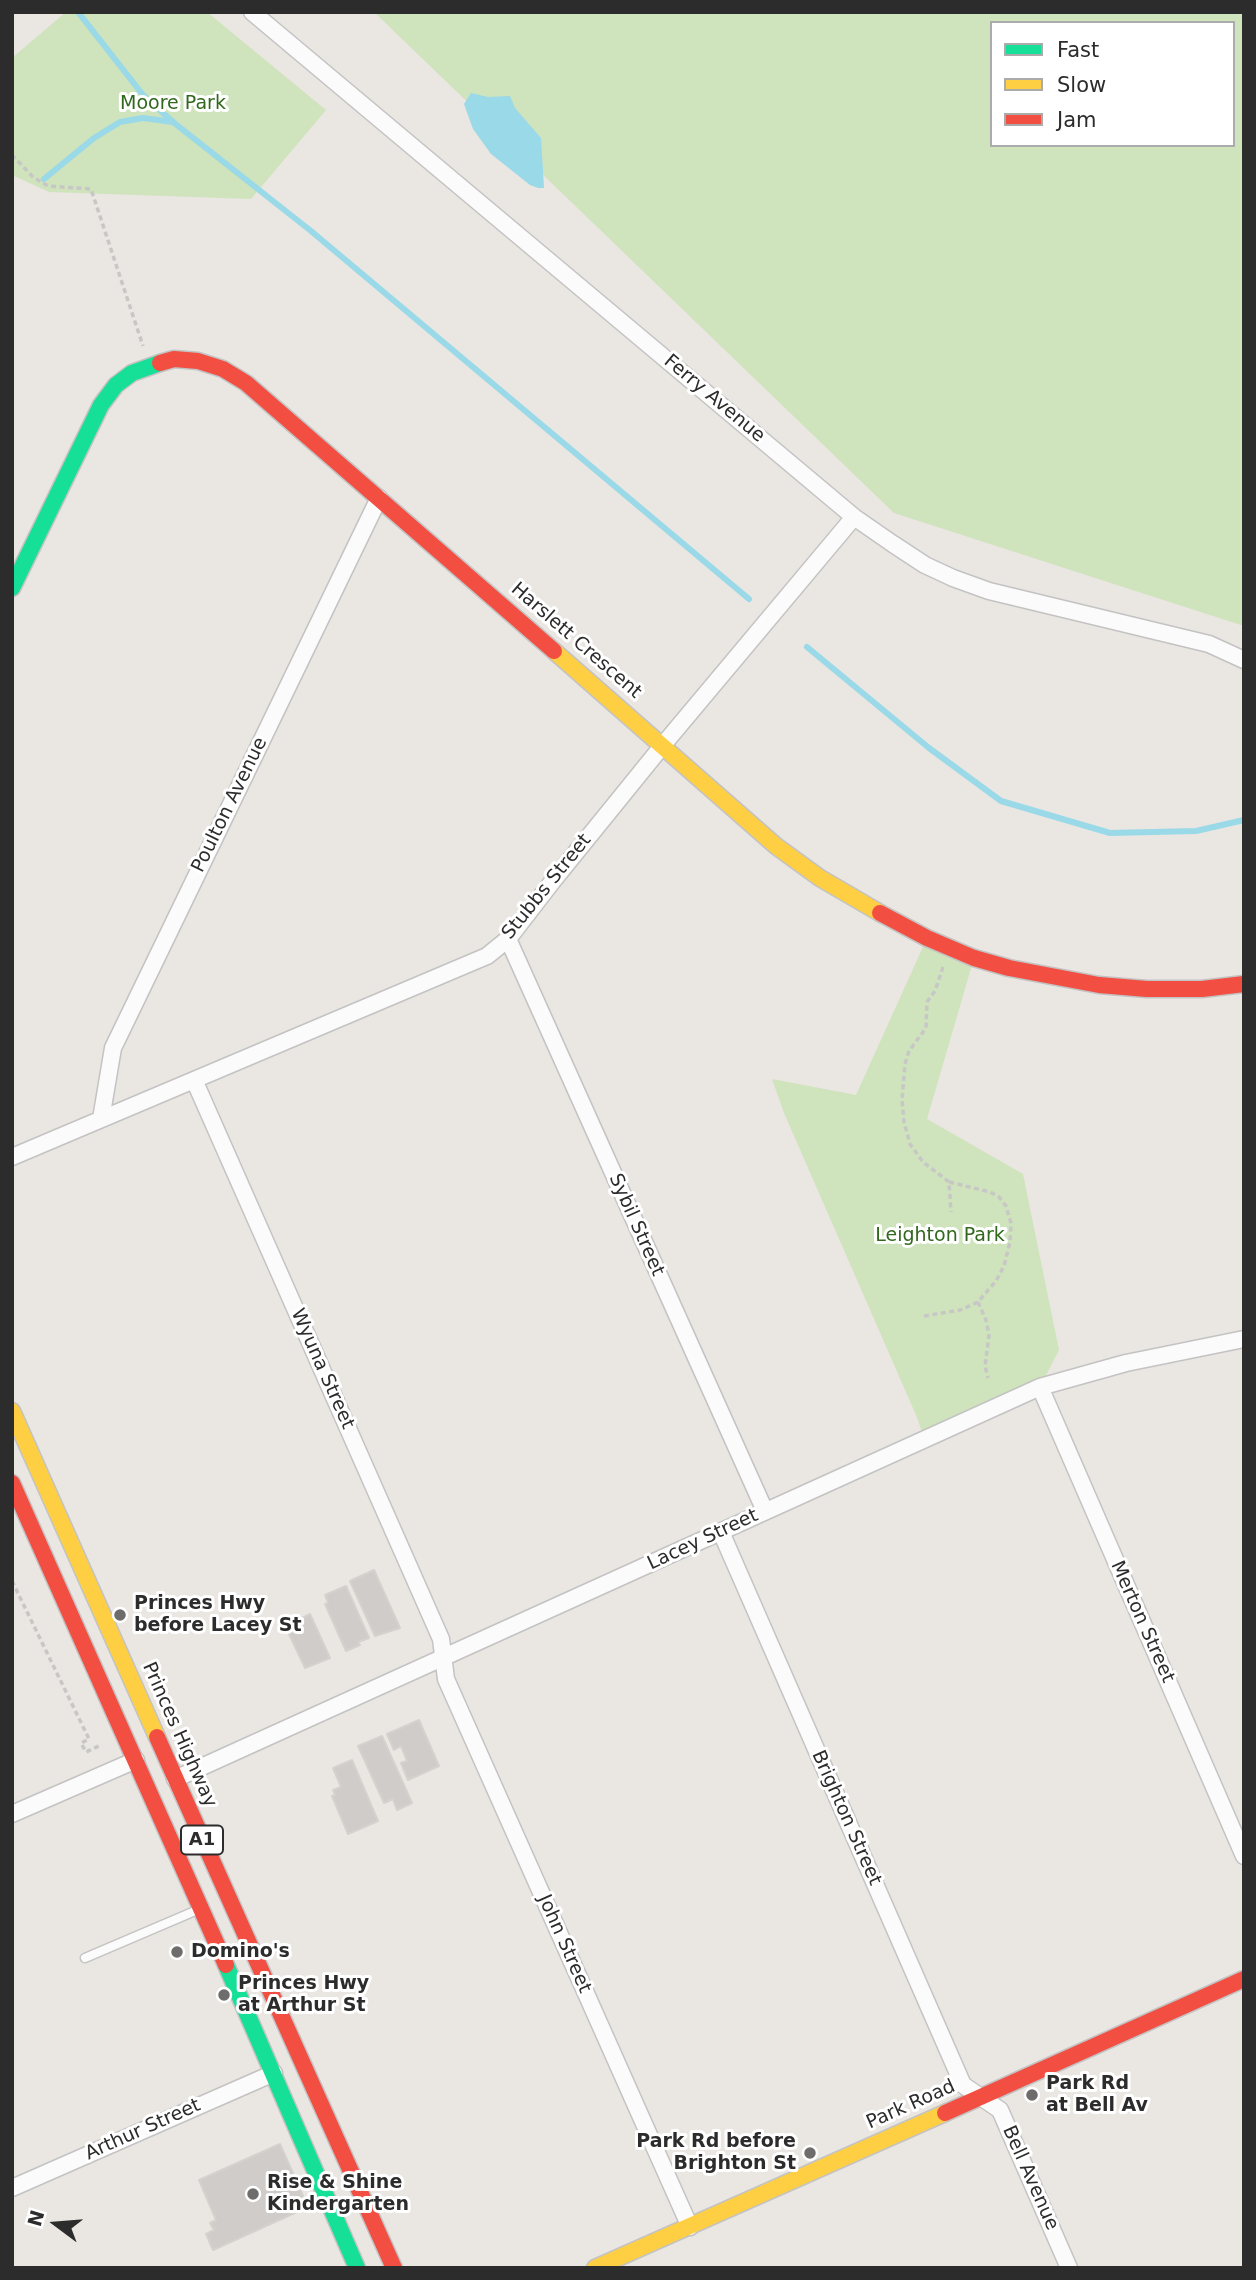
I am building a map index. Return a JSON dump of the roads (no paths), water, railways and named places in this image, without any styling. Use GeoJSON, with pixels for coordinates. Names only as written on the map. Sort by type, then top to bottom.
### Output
{"type":"FeatureCollection","features":[{"type":"Feature","properties":{"kind":"main road","name":"Harslett Crescent"},"geometry":{"type":"LineString","coordinates":[[12,588],[102,405],[116,385],[132,373],[174,359],[198,361],[223,369],[246,383],[776,846],[820,878],[898,924],[950,948],[1009,968],[1099,985],[1147,989],[1202,989],[1244,984]]}},
{"type":"Feature","properties":{"kind":"main road","name":"Princes Highway"},"geometry":{"type":"LineString","coordinates":[[12,1411],[394,2268]]}},
{"type":"Feature","properties":{"kind":"main road","name":"A1"},"geometry":{"type":"LineString","coordinates":[[12,1483],[202,1909],[357,2268]]}},
{"type":"Feature","properties":{"kind":"main road","name":"Park Road"},"geometry":{"type":"LineString","coordinates":[[595,2268],[1244,1979]]}},
{"type":"Feature","properties":{"kind":"street","name":"Ferry Avenue"},"geometry":{"type":"LineString","coordinates":[[252,12],[854,517],[925,565],[989,591],[1209,644],[1244,660]]}},
{"type":"Feature","properties":{"kind":"street","name":"Poulton Avenue"},"geometry":{"type":"LineString","coordinates":[[101,1119],[113,1048],[379,498]]}},
{"type":"Feature","properties":{"kind":"street","name":"Stubbs Street"},"geometry":{"type":"LineString","coordinates":[[12,1157],[195,1082],[487,956],[508,939],[551,881],[854,517]]}},
{"type":"Feature","properties":{"kind":"street","name":"Sybil Street"},"geometry":{"type":"LineString","coordinates":[[508,939],[765,1511]]}},
{"type":"Feature","properties":{"kind":"street","name":"Wyuna Street"},"geometry":{"type":"LineString","coordinates":[[195,1082],[441,1639],[444,1658]]}},
{"type":"Feature","properties":{"kind":"street","name":"Lacey Street"},"geometry":{"type":"LineString","coordinates":[[175,1779],[1040,1387],[1126,1363],[1244,1339]]}},
{"type":"Feature","properties":{"kind":"street","name":"Merton Street"},"geometry":{"type":"LineString","coordinates":[[1040,1387],[1244,1856]]}},
{"type":"Feature","properties":{"kind":"street","name":"Brighton Street"},"geometry":{"type":"LineString","coordinates":[[721,1532],[963,2085],[981,2097]]}},
{"type":"Feature","properties":{"kind":"street","name":"John Street"},"geometry":{"type":"LineString","coordinates":[[444,1658],[446,1679],[690,2227]]}},
{"type":"Feature","properties":{"kind":"street"},"geometry":{"type":"LineString","coordinates":[[12,1814],[136,1760]]}},
{"type":"Feature","properties":{"kind":"street","name":"Arthur Street"},"geometry":{"type":"LineString","coordinates":[[12,2188],[274,2073]]}},
{"type":"Feature","properties":{"kind":"street","name":"Bell Avenue"},"geometry":{"type":"LineString","coordinates":[[981,2097],[1000,2110],[1069,2268]]}},
{"type":"Feature","properties":{"kind":"lane"},"geometry":{"type":"LineString","coordinates":[[85,1958],[202,1909]]}},
{"type":"Feature","properties":{"kind":"water"},"geometry":{"type":"Polygon","coordinates":[[[471,93],[488,97],[510,96],[515,108],[541,138],[544,188],[530,185],[491,154],[473,129],[464,104],[471,93]]]}},
{"type":"Feature","properties":{"kind":"waterway"},"geometry":{"type":"LineString","coordinates":[[78,12],[143,95],[173,122],[311,231],[749,599]]}},
{"type":"Feature","properties":{"kind":"waterway"},"geometry":{"type":"LineString","coordinates":[[44,179],[94,138],[120,122],[143,118],[173,122]]}},
{"type":"Feature","properties":{"kind":"waterway"},"geometry":{"type":"LineString","coordinates":[[807,647],[929,748],[1001,801],[1110,833],[1196,831],[1244,820]]}},
{"type":"Feature","properties":{"kind":"place","name":"Princes Hwy before Lacey St"},"geometry":{"type":"Point","coordinates":[120,1615]}},
{"type":"Feature","properties":{"kind":"place","name":"Domino's"},"geometry":{"type":"Point","coordinates":[177,1952]}},
{"type":"Feature","properties":{"kind":"place","name":"Princes Hwy at Arthur St"},"geometry":{"type":"Point","coordinates":[224,1995]}},
{"type":"Feature","properties":{"kind":"place","name":"Park Rd at Bell Av"},"geometry":{"type":"Point","coordinates":[1032,2095]}},
{"type":"Feature","properties":{"kind":"place","name":"Park Rd before Brighton St"},"geometry":{"type":"Point","coordinates":[810,2153]}},
{"type":"Feature","properties":{"kind":"place","name":"Rise & Shine Kindergarten"},"geometry":{"type":"Point","coordinates":[253,2194]}},
{"type":"Feature","properties":{"kind":"park label","name":"Moore Park"},"geometry":{"type":"Point","coordinates":[173,104]}},
{"type":"Feature","properties":{"kind":"park label","name":"Leighton Park"},"geometry":{"type":"Point","coordinates":[940,1236]}}]}
